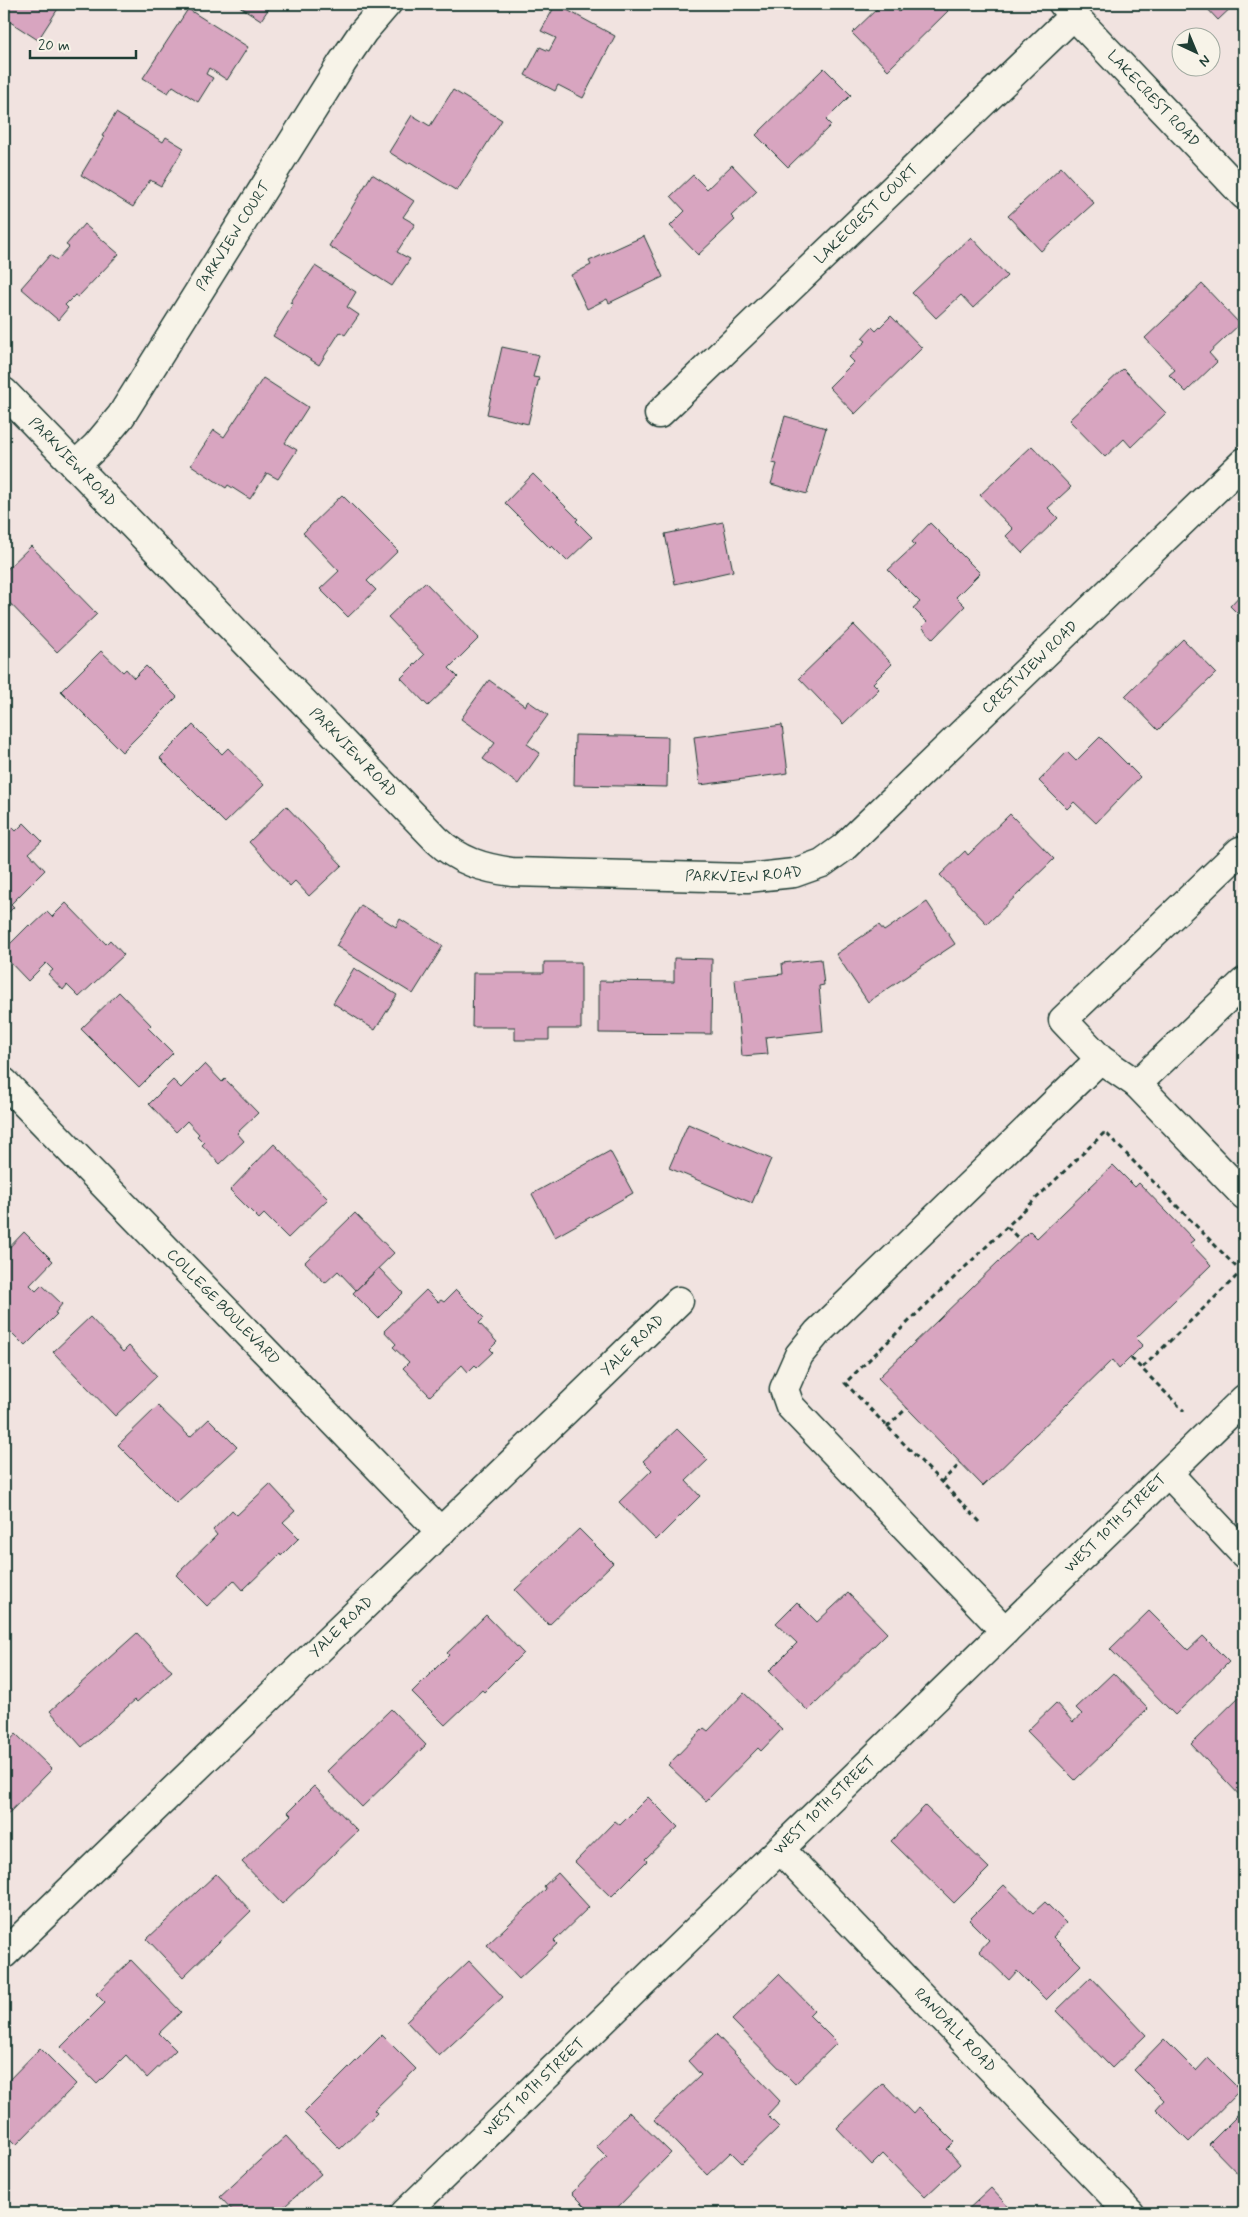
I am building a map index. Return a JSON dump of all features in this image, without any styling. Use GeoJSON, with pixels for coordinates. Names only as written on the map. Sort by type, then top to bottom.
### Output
{"type":"FeatureCollection","features":[{"type":"Feature","properties":{"kind":"street","name":"PARKVIEW COURT"},"geometry":{"type":"LineString","coordinates":[[75,466],[96,446],[121,416],[342,63],[363,32],[387,4]]}},
{"type":"Feature","properties":{"kind":"street","name":"LAKECREST ROAD"},"geometry":{"type":"LineString","coordinates":[[1068,9],[1244,195]]}},
{"type":"Feature","properties":{"kind":"street","name":"LAKECREST COURT"},"geometry":{"type":"LineString","coordinates":[[659,414],[1068,9]]}},
{"type":"Feature","properties":{"kind":"street","name":"PARKVIEW ROAD"},"geometry":{"type":"LineString","coordinates":[[4,392],[426,830],[445,848],[466,861],[478,866],[512,872],[747,878],[777,876],[810,868]]}},
{"type":"Feature","properties":{"kind":"street","name":"CRESTVIEW ROAD"},"geometry":{"type":"LineString","coordinates":[[810,868],[828,860],[843,848],[1244,462]]}},
{"type":"Feature","properties":{"kind":"street"},"geometry":{"type":"LineString","coordinates":[[1244,855],[1240,851],[1063,1020],[1100,1059],[1137,1084],[1244,1195]]}},
{"type":"Feature","properties":{"kind":"street"},"geometry":{"type":"LineString","coordinates":[[1137,1084],[1244,982]]}},
{"type":"Feature","properties":{"kind":"street"},"geometry":{"type":"LineString","coordinates":[[1005,1631],[790,1406],[784,1389],[800,1355],[816,1333],[1100,1059]]}},
{"type":"Feature","properties":{"kind":"street","name":"COLLEGE BOULEVARD"},"geometry":{"type":"LineString","coordinates":[[4,1082],[441,1532]]}},
{"type":"Feature","properties":{"kind":"street","name":"YALE ROAD"},"geometry":{"type":"LineString","coordinates":[[4,1954],[679,1301]]}},
{"type":"Feature","properties":{"kind":"street","name":"WEST 10TH STREET"},"geometry":{"type":"LineString","coordinates":[[405,2213],[1244,1399]]}},
{"type":"Feature","properties":{"kind":"street"},"geometry":{"type":"LineString","coordinates":[[1168,1473],[1244,1554]]}},
{"type":"Feature","properties":{"kind":"street","name":"RANDALL ROAD"},"geometry":{"type":"LineString","coordinates":[[780,1849],[1130,2213]]}},
{"type":"Feature","properties":{"kind":"path"},"geometry":{"type":"LineString","coordinates":[[980,1522],[845,1383],[1105,1132],[1241,1272],[1142,1368]]}},
{"type":"Feature","properties":{"kind":"path"},"geometry":{"type":"LineString","coordinates":[[1007,1227],[1020,1240]]}},
{"type":"Feature","properties":{"kind":"path"},"geometry":{"type":"LineString","coordinates":[[1131,1358],[1207,1435]]}},
{"type":"Feature","properties":{"kind":"path"},"geometry":{"type":"LineString","coordinates":[[888,1427],[907,1408]]}},
{"type":"Feature","properties":{"kind":"path"},"geometry":{"type":"LineString","coordinates":[[941,1482],[961,1463]]}},
{"type":"Feature","properties":{"kind":"building"},"geometry":{"type":"Polygon","coordinates":[[[4,4],[61,4],[38,40],[4,18],[4,4]]]}},
{"type":"Feature","properties":{"kind":"building"},"geometry":{"type":"Polygon","coordinates":[[[236,4],[272,4],[261,20],[236,4]]]}},
{"type":"Feature","properties":{"kind":"building"},"geometry":{"type":"Polygon","coordinates":[[[556,4],[615,36],[583,98],[558,85],[555,91],[525,75],[540,47],[549,51],[556,38],[541,31],[556,4]]]}},
{"type":"Feature","properties":{"kind":"building"},"geometry":{"type":"Polygon","coordinates":[[[882,4],[891,4],[899,12],[907,4],[941,4],[948,11],[888,70],[852,33],[882,4]]]}},
{"type":"Feature","properties":{"kind":"building"},"geometry":{"type":"Polygon","coordinates":[[[1203,4],[1235,4],[1218,20],[1203,4]]]}},
{"type":"Feature","properties":{"kind":"building"},"geometry":{"type":"Polygon","coordinates":[[[188,9],[248,47],[227,80],[209,68],[206,74],[213,78],[198,102],[173,86],[168,93],[143,78],[188,9]]]}},
{"type":"Feature","properties":{"kind":"building"},"geometry":{"type":"Polygon","coordinates":[[[824,68],[851,95],[826,120],[831,125],[788,167],[756,135],[824,68]]]}},
{"type":"Feature","properties":{"kind":"building"},"geometry":{"type":"Polygon","coordinates":[[[453,90],[502,120],[457,191],[410,162],[408,164],[389,152],[412,115],[430,126],[453,90]]]}},
{"type":"Feature","properties":{"kind":"building"},"geometry":{"type":"Polygon","coordinates":[[[116,113],[163,142],[166,137],[184,148],[161,186],[150,180],[133,207],[81,175],[116,113]]]}},
{"type":"Feature","properties":{"kind":"building"},"geometry":{"type":"Polygon","coordinates":[[[732,165],[757,191],[731,216],[735,220],[698,255],[670,226],[685,211],[671,196],[693,175],[707,189],[732,165]]]}},
{"type":"Feature","properties":{"kind":"building"},"geometry":{"type":"Polygon","coordinates":[[[1061,167],[1094,203],[1041,251],[1008,216],[1061,167]]]}},
{"type":"Feature","properties":{"kind":"building"},"geometry":{"type":"Polygon","coordinates":[[[372,174],[414,201],[403,217],[415,224],[397,252],[410,259],[392,286],[329,246],[372,174]]]}},
{"type":"Feature","properties":{"kind":"building"},"geometry":{"type":"Polygon","coordinates":[[[84,224],[119,254],[78,297],[75,295],[65,305],[68,308],[58,320],[21,288],[50,255],[57,260],[69,247],[66,245],[84,224]]]}},
{"type":"Feature","properties":{"kind":"building"},"geometry":{"type":"Polygon","coordinates":[[[644,236],[663,277],[609,303],[607,299],[587,309],[571,275],[591,265],[589,261],[644,236]]]}},
{"type":"Feature","properties":{"kind":"building"},"geometry":{"type":"Polygon","coordinates":[[[971,237],[1007,276],[973,308],[961,295],[936,318],[912,293],[971,237]]]}},
{"type":"Feature","properties":{"kind":"building"},"geometry":{"type":"Polygon","coordinates":[[[315,266],[356,292],[347,307],[359,315],[345,335],[340,332],[319,365],[273,336],[293,304],[290,303],[315,266]]]}},
{"type":"Feature","properties":{"kind":"building"},"geometry":{"type":"Polygon","coordinates":[[[1202,284],[1240,324],[1209,353],[1217,362],[1186,392],[1169,375],[1175,370],[1145,338],[1202,284]]]}},
{"type":"Feature","properties":{"kind":"building"},"geometry":{"type":"Polygon","coordinates":[[[891,316],[922,348],[855,414],[829,387],[854,362],[849,357],[866,341],[862,338],[872,327],[876,331],[891,316]]]}},
{"type":"Feature","properties":{"kind":"building"},"geometry":{"type":"Polygon","coordinates":[[[502,347],[539,355],[533,377],[539,378],[528,424],[487,414],[502,347]]]}},
{"type":"Feature","properties":{"kind":"building"},"geometry":{"type":"Polygon","coordinates":[[[1123,369],[1166,413],[1131,447],[1124,439],[1105,457],[1069,420],[1123,369]]]}},
{"type":"Feature","properties":{"kind":"building"},"geometry":{"type":"Polygon","coordinates":[[[263,378],[308,407],[285,443],[297,450],[278,479],[267,473],[250,499],[228,485],[226,488],[191,465],[214,430],[224,437],[263,378]]]}},
{"type":"Feature","properties":{"kind":"building"},"geometry":{"type":"Polygon","coordinates":[[[785,416],[826,428],[807,494],[771,484],[777,464],[772,463],[785,416]]]}},
{"type":"Feature","properties":{"kind":"building"},"geometry":{"type":"Polygon","coordinates":[[[1032,446],[1071,487],[1048,508],[1058,518],[1022,553],[1006,536],[1013,529],[980,495],[1032,446]]]}},
{"type":"Feature","properties":{"kind":"building"},"geometry":{"type":"Polygon","coordinates":[[[533,474],[578,519],[576,521],[592,537],[567,561],[552,546],[550,548],[505,503],[533,474]]]}},
{"type":"Feature","properties":{"kind":"building"},"geometry":{"type":"Polygon","coordinates":[[[342,495],[398,551],[367,581],[376,590],[348,617],[320,589],[339,571],[303,533],[342,495]]]}},
{"type":"Feature","properties":{"kind":"building"},"geometry":{"type":"Polygon","coordinates":[[[4,517],[10,524],[4,529],[4,517]]]}},
{"type":"Feature","properties":{"kind":"building"},"geometry":{"type":"Polygon","coordinates":[[[723,522],[733,571],[675,584],[665,534],[723,522]]]}},
{"type":"Feature","properties":{"kind":"building"},"geometry":{"type":"Polygon","coordinates":[[[930,523],[980,573],[956,597],[965,606],[933,639],[922,627],[927,622],[913,608],[920,602],[888,570],[915,545],[912,542],[930,523]]]}},
{"type":"Feature","properties":{"kind":"building"},"geometry":{"type":"Polygon","coordinates":[[[31,546],[97,614],[57,652],[4,597],[4,572],[31,546]]]}},
{"type":"Feature","properties":{"kind":"building"},"geometry":{"type":"Polygon","coordinates":[[[425,582],[479,638],[449,668],[458,677],[428,706],[401,678],[424,655],[388,617],[425,582]]]}},
{"type":"Feature","properties":{"kind":"building"},"geometry":{"type":"Polygon","coordinates":[[[1244,591],[1244,620],[1230,606],[1244,591]]]}},
{"type":"Feature","properties":{"kind":"building"},"geometry":{"type":"Polygon","coordinates":[[[854,625],[892,664],[873,683],[879,689],[843,724],[799,678],[854,625]]]}},
{"type":"Feature","properties":{"kind":"building"},"geometry":{"type":"Polygon","coordinates":[[[1183,639],[1216,673],[1158,730],[1125,696],[1183,639]]]}},
{"type":"Feature","properties":{"kind":"building"},"geometry":{"type":"Polygon","coordinates":[[[101,651],[123,672],[126,669],[134,678],[146,666],[177,697],[122,752],[61,691],[101,651]]]}},
{"type":"Feature","properties":{"kind":"building"},"geometry":{"type":"Polygon","coordinates":[[[489,680],[525,706],[528,701],[548,715],[527,744],[540,753],[518,784],[483,759],[495,743],[461,719],[489,680]]]}},
{"type":"Feature","properties":{"kind":"building"},"geometry":{"type":"Polygon","coordinates":[[[193,725],[222,754],[228,748],[264,785],[225,823],[160,758],[193,725]]]}},
{"type":"Feature","properties":{"kind":"building"},"geometry":{"type":"Polygon","coordinates":[[[782,725],[788,773],[700,785],[694,737],[782,725]]]}},
{"type":"Feature","properties":{"kind":"building"},"geometry":{"type":"Polygon","coordinates":[[[575,735],[668,737],[667,787],[574,785],[575,735]]]}},
{"type":"Feature","properties":{"kind":"building"},"geometry":{"type":"Polygon","coordinates":[[[1100,737],[1140,777],[1096,823],[1074,802],[1067,809],[1039,781],[1067,752],[1076,761],[1100,737]]]}},
{"type":"Feature","properties":{"kind":"building"},"geometry":{"type":"Polygon","coordinates":[[[286,806],[342,865],[309,896],[295,881],[290,886],[249,842],[286,806]]]}},
{"type":"Feature","properties":{"kind":"building"},"geometry":{"type":"Polygon","coordinates":[[[1010,814],[1054,859],[987,924],[940,875],[965,851],[968,855],[1010,814]]]}},
{"type":"Feature","properties":{"kind":"building"},"geometry":{"type":"Polygon","coordinates":[[[4,819],[16,831],[24,823],[42,841],[29,853],[45,870],[11,904],[14,907],[4,917],[4,819]]]}},
{"type":"Feature","properties":{"kind":"building"},"geometry":{"type":"Polygon","coordinates":[[[927,902],[955,944],[868,1002],[836,954],[879,925],[884,931],[927,902]]]}},
{"type":"Feature","properties":{"kind":"building"},"geometry":{"type":"Polygon","coordinates":[[[66,903],[106,944],[110,940],[124,955],[79,997],[67,985],[63,990],[48,974],[53,970],[46,963],[28,981],[4,956],[4,950],[29,925],[31,927],[47,912],[52,917],[66,903]]]}},
{"type":"Feature","properties":{"kind":"building"},"geometry":{"type":"Polygon","coordinates":[[[361,905],[396,927],[400,919],[443,946],[413,994],[336,946],[361,905]]]}},
{"type":"Feature","properties":{"kind":"building"},"geometry":{"type":"Polygon","coordinates":[[[674,958],[712,959],[711,1034],[599,1033],[599,981],[674,982],[674,958]]]}},
{"type":"Feature","properties":{"kind":"building"},"geometry":{"type":"Polygon","coordinates":[[[821,959],[824,985],[819,986],[823,1031],[766,1037],[768,1054],[742,1056],[735,979],[783,974],[782,963],[821,959]]]}},
{"type":"Feature","properties":{"kind":"building"},"geometry":{"type":"Polygon","coordinates":[[[544,962],[581,962],[581,1029],[549,1029],[549,1040],[515,1040],[515,1027],[472,1027],[473,973],[544,973],[544,962]]]}},
{"type":"Feature","properties":{"kind":"building"},"geometry":{"type":"Polygon","coordinates":[[[354,968],[397,995],[375,1030],[333,1003],[354,968]]]}},
{"type":"Feature","properties":{"kind":"building"},"geometry":{"type":"Polygon","coordinates":[[[119,992],[151,1025],[148,1028],[173,1053],[139,1087],[81,1029],[119,992]]]}},
{"type":"Feature","properties":{"kind":"building"},"geometry":{"type":"Polygon","coordinates":[[[205,1064],[222,1082],[225,1079],[258,1113],[237,1133],[244,1141],[220,1164],[202,1145],[204,1143],[197,1136],[199,1134],[187,1121],[176,1132],[149,1104],[173,1080],[181,1088],[205,1064]]]}},
{"type":"Feature","properties":{"kind":"building"},"geometry":{"type":"Polygon","coordinates":[[[688,1124],[771,1159],[752,1203],[669,1168],[688,1124]]]}},
{"type":"Feature","properties":{"kind":"building"},"geometry":{"type":"Polygon","coordinates":[[[274,1144],[328,1199],[288,1238],[264,1214],[259,1219],[230,1190],[274,1144]]]}},
{"type":"Feature","properties":{"kind":"building"},"geometry":{"type":"Polygon","coordinates":[[[610,1151],[633,1193],[555,1237],[532,1194],[610,1151]]]}},
{"type":"Feature","properties":{"kind":"building"},"geometry":{"type":"Polygon","coordinates":[[[1113,1165],[1135,1187],[1139,1183],[1194,1240],[1190,1243],[1211,1265],[1136,1338],[1143,1345],[1119,1369],[1112,1360],[983,1486],[878,1378],[1030,1231],[1037,1238],[1113,1165]]]}},
{"type":"Feature","properties":{"kind":"building"},"geometry":{"type":"Polygon","coordinates":[[[355,1213],[394,1253],[356,1290],[338,1271],[325,1283],[305,1262],[355,1213]]]}},
{"type":"Feature","properties":{"kind":"building"},"geometry":{"type":"Polygon","coordinates":[[[24,1232],[53,1261],[30,1285],[36,1291],[42,1285],[62,1304],[55,1313],[57,1314],[25,1346],[4,1325],[4,1253],[24,1232]]]}},
{"type":"Feature","properties":{"kind":"building"},"geometry":{"type":"Polygon","coordinates":[[[379,1268],[403,1293],[378,1318],[353,1293],[379,1268]]]}},
{"type":"Feature","properties":{"kind":"building"},"geometry":{"type":"Polygon","coordinates":[[[426,1290],[438,1302],[441,1300],[444,1302],[456,1290],[484,1318],[479,1323],[497,1342],[490,1349],[493,1352],[477,1367],[475,1365],[468,1372],[462,1365],[430,1396],[403,1368],[409,1362],[393,1347],[396,1344],[384,1331],[426,1290]]]}},
{"type":"Feature","properties":{"kind":"building"},"geometry":{"type":"Polygon","coordinates":[[[90,1317],[123,1352],[129,1346],[157,1376],[115,1416],[53,1352],[90,1317]]]}},
{"type":"Feature","properties":{"kind":"building"},"geometry":{"type":"Polygon","coordinates":[[[158,1406],[190,1437],[209,1419],[237,1447],[176,1503],[118,1445],[158,1406]]]}},
{"type":"Feature","properties":{"kind":"building"},"geometry":{"type":"Polygon","coordinates":[[[677,1429],[708,1460],[686,1481],[700,1496],[656,1540],[619,1502],[652,1470],[643,1461],[677,1429]]]}},
{"type":"Feature","properties":{"kind":"building"},"geometry":{"type":"Polygon","coordinates":[[[270,1484],[295,1511],[283,1522],[299,1538],[243,1590],[234,1580],[207,1606],[176,1575],[217,1535],[213,1530],[232,1510],[237,1515],[270,1484]]]}},
{"type":"Feature","properties":{"kind":"building"},"geometry":{"type":"Polygon","coordinates":[[[579,1529],[613,1563],[549,1625],[515,1590],[579,1529]]]}},
{"type":"Feature","properties":{"kind":"building"},"geometry":{"type":"Polygon","coordinates":[[[848,1593],[887,1633],[808,1711],[769,1671],[797,1643],[776,1623],[797,1602],[817,1622],[848,1593]]]}},
{"type":"Feature","properties":{"kind":"building"},"geometry":{"type":"Polygon","coordinates":[[[1149,1611],[1188,1650],[1203,1636],[1229,1662],[1175,1715],[1110,1649],[1149,1611]]]}},
{"type":"Feature","properties":{"kind":"building"},"geometry":{"type":"Polygon","coordinates":[[[486,1615],[523,1653],[484,1692],[482,1690],[445,1725],[412,1692],[449,1655],[447,1653],[486,1615]]]}},
{"type":"Feature","properties":{"kind":"building"},"geometry":{"type":"Polygon","coordinates":[[[137,1633],[172,1671],[137,1702],[135,1700],[82,1747],[50,1711],[137,1633]]]}},
{"type":"Feature","properties":{"kind":"building"},"geometry":{"type":"Polygon","coordinates":[[[1113,1673],[1148,1709],[1075,1780],[1027,1731],[1056,1703],[1073,1722],[1082,1714],[1076,1708],[1113,1673]]]}},
{"type":"Feature","properties":{"kind":"building"},"geometry":{"type":"Polygon","coordinates":[[[1244,1692],[1244,1800],[1191,1744],[1244,1692]]]}},
{"type":"Feature","properties":{"kind":"building"},"geometry":{"type":"Polygon","coordinates":[[[744,1693],[782,1729],[761,1751],[758,1748],[706,1801],[668,1765],[704,1728],[708,1731],[744,1693]]]}},
{"type":"Feature","properties":{"kind":"building"},"geometry":{"type":"Polygon","coordinates":[[[391,1709],[426,1745],[362,1807],[327,1771],[391,1709]]]}},
{"type":"Feature","properties":{"kind":"building"},"geometry":{"type":"Polygon","coordinates":[[[16,1734],[52,1769],[5,1817],[4,1747],[16,1734]]]}},
{"type":"Feature","properties":{"kind":"building"},"geometry":{"type":"Polygon","coordinates":[[[314,1786],[358,1831],[282,1904],[242,1862],[291,1815],[288,1812],[314,1786]]]}},
{"type":"Feature","properties":{"kind":"building"},"geometry":{"type":"Polygon","coordinates":[[[648,1797],[678,1827],[645,1859],[647,1861],[611,1897],[575,1862],[615,1821],[620,1825],[648,1797]]]}},
{"type":"Feature","properties":{"kind":"building"},"geometry":{"type":"Polygon","coordinates":[[[925,1806],[989,1868],[954,1903],[891,1841],[925,1806]]]}},
{"type":"Feature","properties":{"kind":"building"},"geometry":{"type":"Polygon","coordinates":[[[558,1873],[589,1907],[554,1941],[557,1944],[519,1979],[487,1945],[546,1889],[544,1886],[558,1873]]]}},
{"type":"Feature","properties":{"kind":"building"},"geometry":{"type":"Polygon","coordinates":[[[216,1874],[251,1911],[183,1977],[147,1939],[216,1874]]]}},
{"type":"Feature","properties":{"kind":"building"},"geometry":{"type":"Polygon","coordinates":[[[1004,1885],[1033,1913],[1045,1902],[1066,1923],[1053,1937],[1081,1965],[1046,2000],[1017,1971],[1009,1980],[979,1951],[989,1940],[969,1920],[1004,1885]]]}},
{"type":"Feature","properties":{"kind":"building"},"geometry":{"type":"Polygon","coordinates":[[[131,1960],[181,2012],[159,2033],[176,2050],[147,2078],[126,2055],[97,2084],[61,2047],[105,2003],[96,1994],[131,1960]]]}},
{"type":"Feature","properties":{"kind":"building"},"geometry":{"type":"Polygon","coordinates":[[[469,1961],[503,1997],[439,2056],[406,2021],[469,1961]]]}},
{"type":"Feature","properties":{"kind":"building"},"geometry":{"type":"Polygon","coordinates":[[[779,1974],[814,2010],[809,2015],[837,2043],[795,2084],[732,2020],[779,1974]]]}},
{"type":"Feature","properties":{"kind":"building"},"geometry":{"type":"Polygon","coordinates":[[[1091,1977],[1146,2035],[1112,2068],[1056,2011],[1091,1977]]]}},
{"type":"Feature","properties":{"kind":"building"},"geometry":{"type":"Polygon","coordinates":[[[716,2034],[780,2101],[767,2115],[779,2127],[742,2163],[731,2152],[707,2175],[654,2120],[701,2075],[688,2061],[716,2034]]]}},
{"type":"Feature","properties":{"kind":"building"},"geometry":{"type":"Polygon","coordinates":[[[382,2035],[416,2069],[374,2110],[377,2113],[340,2149],[304,2113],[382,2035]]]}},
{"type":"Feature","properties":{"kind":"building"},"geometry":{"type":"Polygon","coordinates":[[[1164,2039],[1196,2071],[1208,2058],[1240,2090],[1189,2142],[1156,2109],[1164,2100],[1134,2070],[1164,2039]]]}},
{"type":"Feature","properties":{"kind":"building"},"geometry":{"type":"Polygon","coordinates":[[[40,2048],[76,2084],[16,2145],[4,2133],[4,2085],[40,2048]]]}},
{"type":"Feature","properties":{"kind":"building"},"geometry":{"type":"Polygon","coordinates":[[[883,2083],[913,2114],[919,2107],[954,2142],[947,2149],[960,2164],[925,2197],[883,2154],[872,2165],[837,2128],[883,2083]]]}},
{"type":"Feature","properties":{"kind":"building"},"geometry":{"type":"Polygon","coordinates":[[[1244,2109],[1244,2180],[1209,2144],[1244,2109]]]}},
{"type":"Feature","properties":{"kind":"building"},"geometry":{"type":"Polygon","coordinates":[[[629,2112],[671,2153],[612,2213],[592,2213],[572,2193],[607,2157],[596,2146],[629,2112]]]}},
{"type":"Feature","properties":{"kind":"building"},"geometry":{"type":"Polygon","coordinates":[[[286,2136],[321,2174],[277,2213],[235,2213],[220,2197],[286,2136]]]}},
{"type":"Feature","properties":{"kind":"building"},"geometry":{"type":"Polygon","coordinates":[[[991,2188],[1014,2213],[964,2213],[991,2188]]]}}]}
